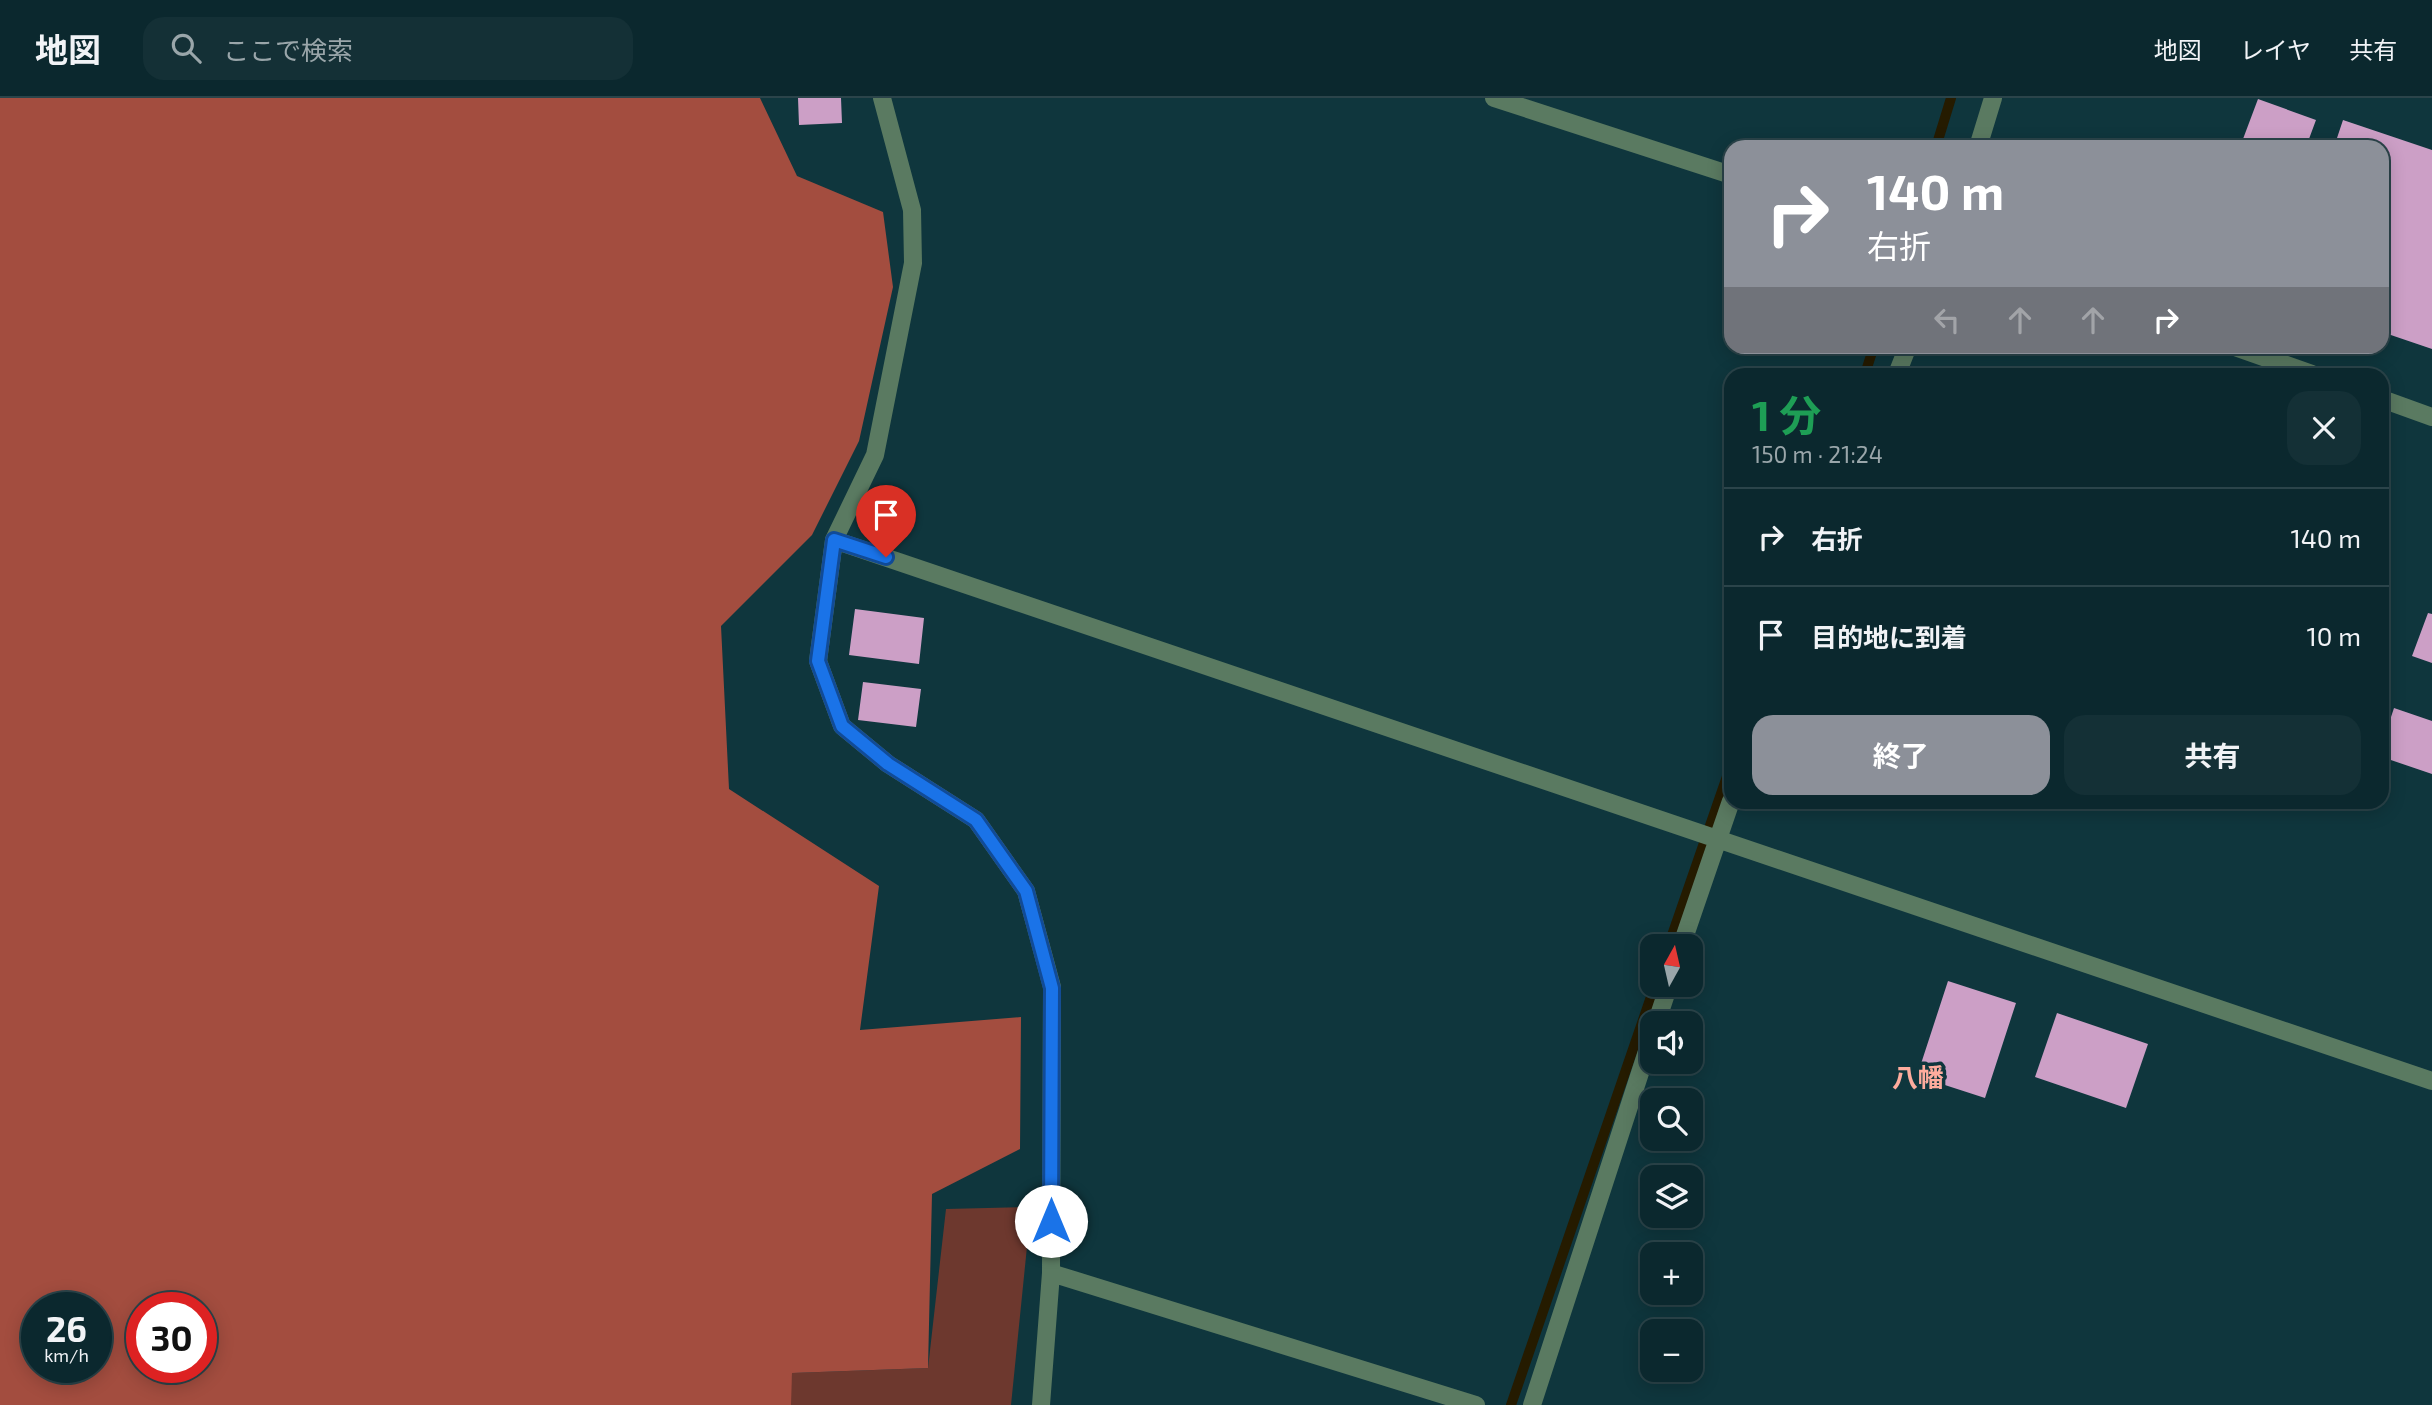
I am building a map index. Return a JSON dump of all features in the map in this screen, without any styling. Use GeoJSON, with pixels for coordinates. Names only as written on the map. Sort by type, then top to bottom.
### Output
{"type":"FeatureCollection","features":[{"type":"Feature","properties":{"kind":"street"},"geometry":{"type":"LineString","coordinates":[[883,98],[912,210],[913,263],[876,455],[834,540],[818,661],[842,726],[888,764],[976,820],[1026,891],[1052,988],[1051,1273],[1041,1405]]}},
{"type":"Feature","properties":{"kind":"street"},"geometry":{"type":"LineString","coordinates":[[1494,98],[1724,173]]}},
{"type":"Feature","properties":{"kind":"street"},"geometry":{"type":"LineString","coordinates":[[1980,140],[1993,98]]}},
{"type":"Feature","properties":{"kind":"street"},"geometry":{"type":"LineString","coordinates":[[2255,354],[2295,368]]}},
{"type":"Feature","properties":{"kind":"street"},"geometry":{"type":"LineString","coordinates":[[2389,402],[2432,417]]}},
{"type":"Feature","properties":{"kind":"street"},"geometry":{"type":"LineString","coordinates":[[834,540],[2432,1081]]}},
{"type":"Feature","properties":{"kind":"street"},"geometry":{"type":"LineString","coordinates":[[1685,934],[1728,809]]}},
{"type":"Feature","properties":{"kind":"street"},"geometry":{"type":"LineString","coordinates":[[1532,1405],[1640,1074]]}},
{"type":"Feature","properties":{"kind":"street"},"geometry":{"type":"LineString","coordinates":[[1051,1273],[1476,1405]]}},
{"type":"Feature","properties":{"kind":"shaded area"},"geometry":{"type":"Polygon","coordinates":[[[0,98],[760,98],[797,176],[883,212],[893,287],[859,441],[812,535],[721,626],[729,789],[879,886],[860,1030],[1021,1017],[1020,1149],[932,1194],[928,1368],[792,1373],[791,1405],[0,1405],[0,98]]]}},
{"type":"Feature","properties":{"kind":"shaded area"},"geometry":{"type":"Polygon","coordinates":[[[1031,1207],[1011,1405],[788,1405],[792,1373],[928,1368],[946,1209],[1031,1207]]]}},
{"type":"Feature","properties":{"kind":"building"},"geometry":{"type":"Polygon","coordinates":[[[798,98],[841,98],[842,123],[799,125],[798,98]]]}},
{"type":"Feature","properties":{"kind":"building"},"geometry":{"type":"Polygon","coordinates":[[[2258,99],[2316,120],[2309,140],[2243,140],[2258,99]]]}},
{"type":"Feature","properties":{"kind":"building"},"geometry":{"type":"Polygon","coordinates":[[[2343,120],[2432,150],[2432,349],[2389,334],[2389,140],[2336,140],[2343,120]]]}},
{"type":"Feature","properties":{"kind":"building"},"geometry":{"type":"Polygon","coordinates":[[[855,609],[924,618],[919,664],[849,655],[855,609]]]}},
{"type":"Feature","properties":{"kind":"building"},"geometry":{"type":"Polygon","coordinates":[[[2428,613],[2432,614],[2432,663],[2412,656],[2428,613]]]}},
{"type":"Feature","properties":{"kind":"building"},"geometry":{"type":"Polygon","coordinates":[[[863,682],[921,689],[916,727],[858,720],[863,682]]]}},
{"type":"Feature","properties":{"kind":"building"},"geometry":{"type":"Polygon","coordinates":[[[2394,708],[2432,721],[2432,774],[2389,759],[2389,723],[2394,708]]]}},
{"type":"Feature","properties":{"kind":"building"},"geometry":{"type":"Polygon","coordinates":[[[1948,981],[2016,1003],[1985,1098],[1917,1076],[1948,981]]]}},
{"type":"Feature","properties":{"kind":"building"},"geometry":{"type":"Polygon","coordinates":[[[2057,1013],[2148,1044],[2126,1108],[2035,1077],[2057,1013]]]}},
{"type":"Feature","properties":{"kind":"waterway"},"geometry":{"type":"LineString","coordinates":[[1938,140],[1951,98]]}},
{"type":"Feature","properties":{"kind":"waterway"},"geometry":{"type":"LineString","coordinates":[[1867,368],[1871,354]]}},
{"type":"Feature","properties":{"kind":"waterway"},"geometry":{"type":"LineString","coordinates":[[1672,934],[1724,785]]}},
{"type":"Feature","properties":{"kind":"waterway"},"geometry":{"type":"LineString","coordinates":[[1511,1405],[1651,998]]}},
{"type":"Feature","properties":{"kind":"district","name":"八幡"},"geometry":{"type":"Point","coordinates":[1918,1076]}},
{"type":"Feature","properties":{"kind":"route"},"geometry":{"type":"LineString","coordinates":[[886,557],[834,540],[818,661],[842,726],[888,764],[976,820],[1026,891],[1052,988],[1051,1221]]}}]}
